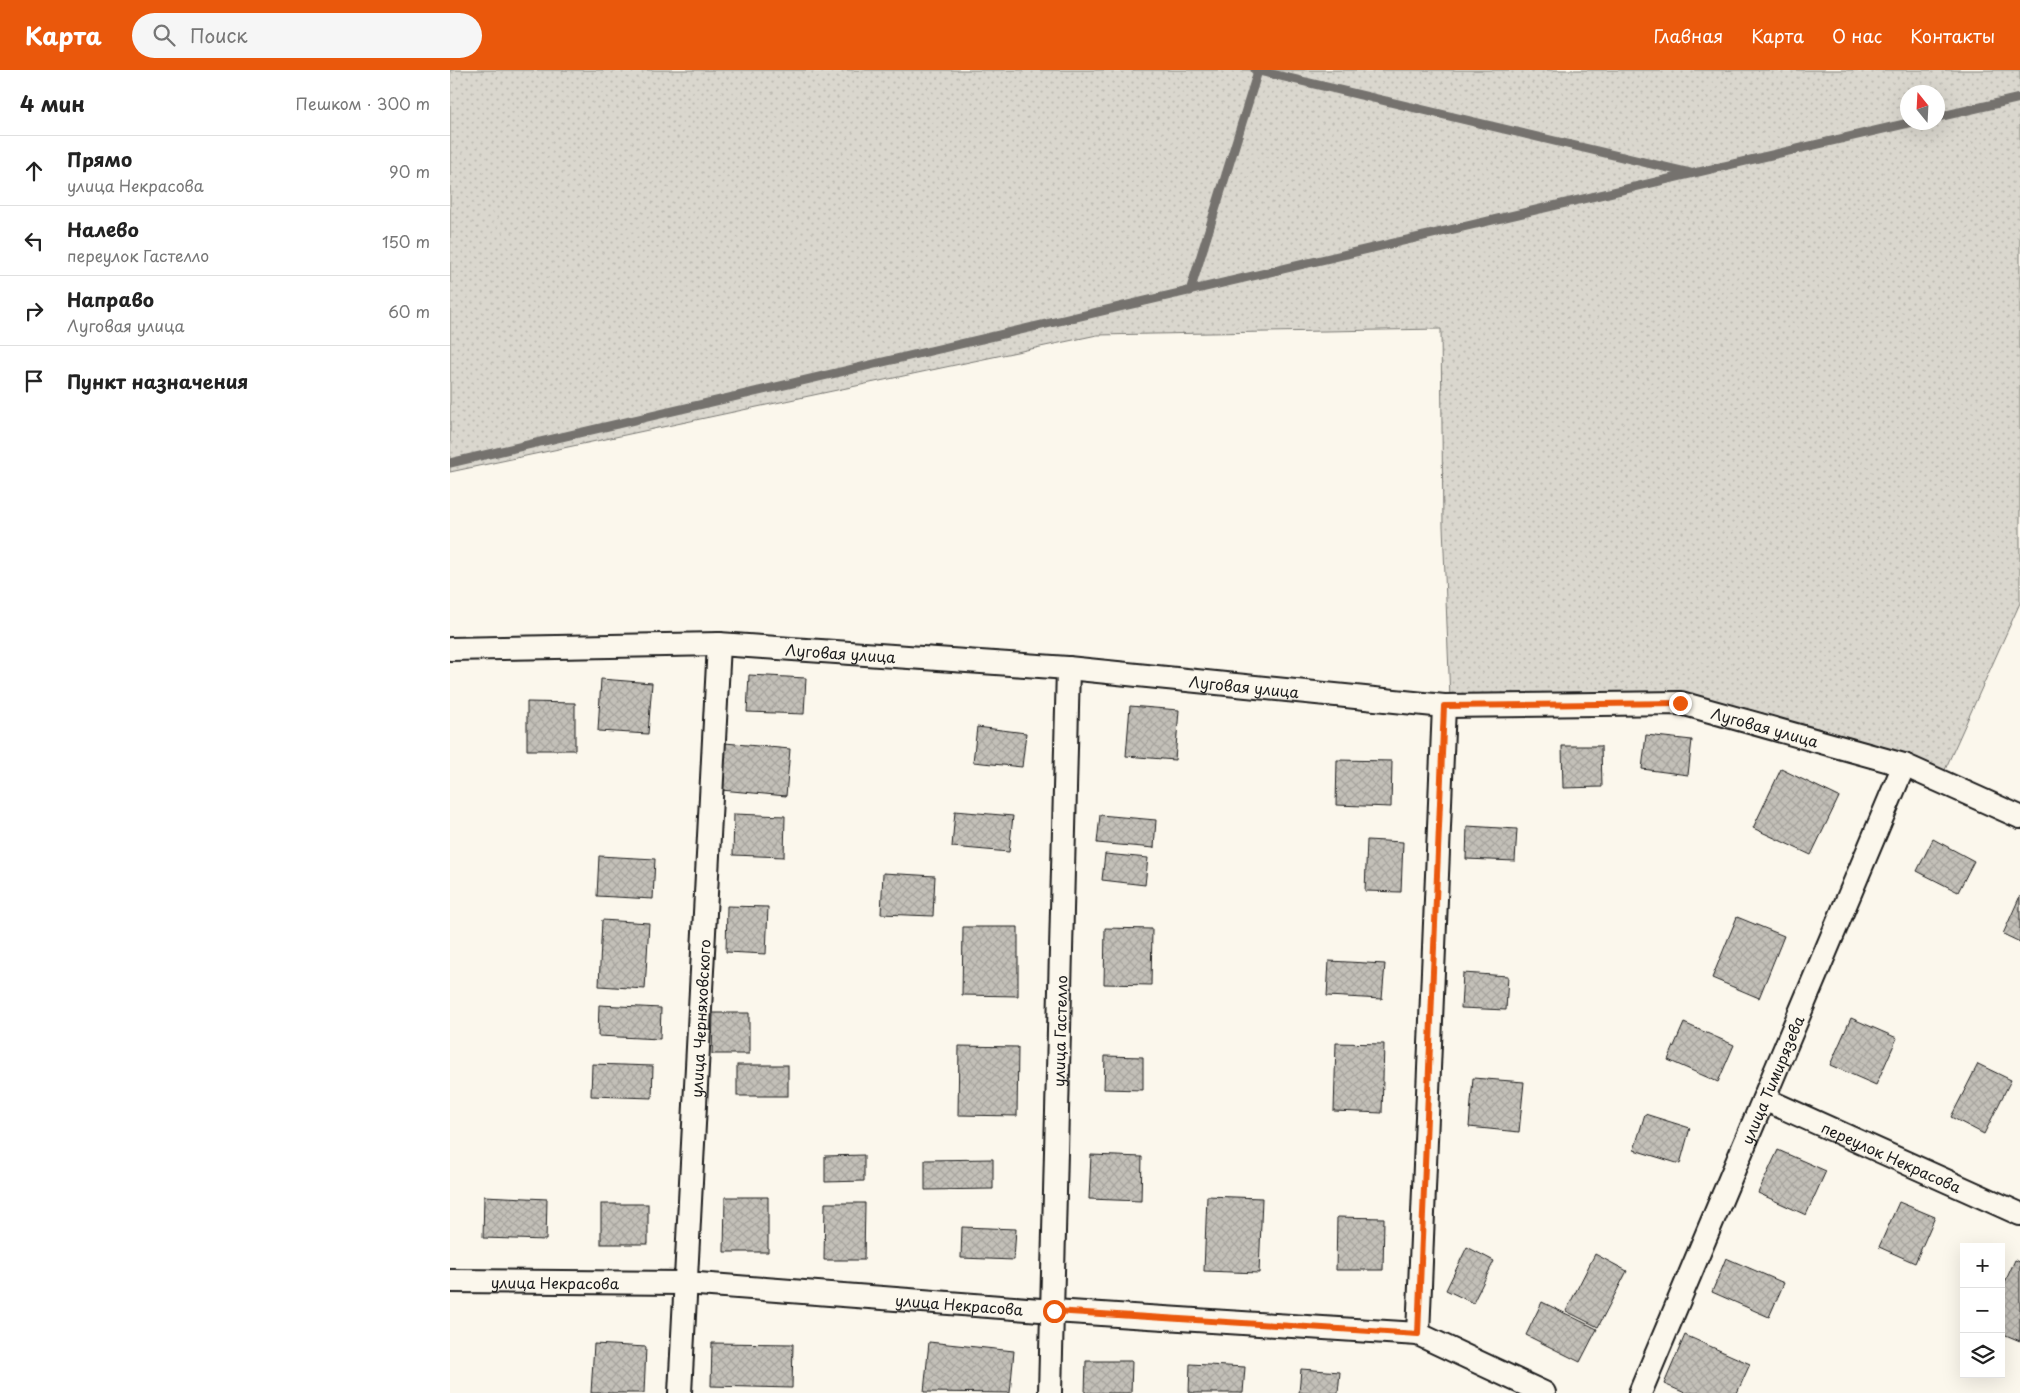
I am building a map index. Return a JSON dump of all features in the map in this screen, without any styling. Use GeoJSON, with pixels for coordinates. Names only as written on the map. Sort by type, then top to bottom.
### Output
{"type":"FeatureCollection","features":[{"type":"Feature","properties":{"kind":"street","name":"Луговая улица"},"geometry":{"type":"LineString","coordinates":[[450,649],[719,644],[1068,668],[1444,706],[1680,703],[1904,765],[2020,817]]}},
{"type":"Feature","properties":{"kind":"street","name":"улица Черняховского"},"geometry":{"type":"LineString","coordinates":[[680,1393],[684,1283],[719,644]]}},
{"type":"Feature","properties":{"kind":"street","name":"улица Гастелло"},"geometry":{"type":"LineString","coordinates":[[1050,1393],[1054,1311],[1068,668]]}},
{"type":"Feature","properties":{"kind":"street"},"geometry":{"type":"LineString","coordinates":[[1418,1334],[1444,706]]}},
{"type":"Feature","properties":{"kind":"street","name":"улица Тимирязева"},"geometry":{"type":"LineString","coordinates":[[1640,1393],[1904,765]]}},
{"type":"Feature","properties":{"kind":"street","name":"переулок Некрасова"},"geometry":{"type":"LineString","coordinates":[[1764,1099],[2020,1214]]}},
{"type":"Feature","properties":{"kind":"street","name":"улица Некрасова"},"geometry":{"type":"LineString","coordinates":[[450,1281],[684,1283],[1054,1311],[1418,1334],[1544,1393]]}},
{"type":"Feature","properties":{"kind":"shaded area"},"geometry":{"type":"Polygon","coordinates":[[[450,70],[2020,70],[2020,603],[1944,772],[1680,693],[1450,699],[1443,526],[1441,329],[1097,335],[450,472],[450,70]]]}},
{"type":"Feature","properties":{"kind":"building"},"geometry":{"type":"Polygon","coordinates":[[[749,675],[806,678],[804,714],[747,712],[749,675]]]}},
{"type":"Feature","properties":{"kind":"building"},"geometry":{"type":"Polygon","coordinates":[[[601,679],[652,683],[648,734],[598,731],[601,679]]]}},
{"type":"Feature","properties":{"kind":"building"},"geometry":{"type":"Polygon","coordinates":[[[527,702],[575,703],[575,750],[527,750],[527,702]]]}},
{"type":"Feature","properties":{"kind":"building"},"geometry":{"type":"Polygon","coordinates":[[[1130,706],[1179,710],[1175,760],[1126,756],[1130,706]]]}},
{"type":"Feature","properties":{"kind":"building"},"geometry":{"type":"Polygon","coordinates":[[[977,727],[1026,733],[1022,767],[973,762],[977,727]]]}},
{"type":"Feature","properties":{"kind":"building"},"geometry":{"type":"Polygon","coordinates":[[[1646,735],[1692,740],[1688,775],[1642,769],[1646,735]]]}},
{"type":"Feature","properties":{"kind":"building"},"geometry":{"type":"Polygon","coordinates":[[[725,743],[790,749],[786,796],[721,790],[725,743]]]}},
{"type":"Feature","properties":{"kind":"building"},"geometry":{"type":"Polygon","coordinates":[[[1562,746],[1601,746],[1602,787],[1563,788],[1562,746]]]}},
{"type":"Feature","properties":{"kind":"building"},"geometry":{"type":"Polygon","coordinates":[[[1337,760],[1392,761],[1391,807],[1336,805],[1337,760]]]}},
{"type":"Feature","properties":{"kind":"building"},"geometry":{"type":"Polygon","coordinates":[[[1781,769],[1839,797],[1811,855],[1753,828],[1781,769]]]}},
{"type":"Feature","properties":{"kind":"building"},"geometry":{"type":"Polygon","coordinates":[[[955,811],[1013,816],[1009,852],[952,847],[955,811]]]}},
{"type":"Feature","properties":{"kind":"building"},"geometry":{"type":"Polygon","coordinates":[[[734,814],[785,816],[784,857],[733,855],[734,814]]]}},
{"type":"Feature","properties":{"kind":"building"},"geometry":{"type":"Polygon","coordinates":[[[1100,815],[1156,820],[1154,848],[1097,843],[1100,815]]]}},
{"type":"Feature","properties":{"kind":"building"},"geometry":{"type":"Polygon","coordinates":[[[1467,826],[1517,829],[1515,861],[1466,859],[1467,826]]]}},
{"type":"Feature","properties":{"kind":"building"},"geometry":{"type":"Polygon","coordinates":[[[1933,839],[1974,861],[1958,892],[1917,871],[1933,839]]]}},
{"type":"Feature","properties":{"kind":"building"},"geometry":{"type":"Polygon","coordinates":[[[1367,840],[1403,842],[1401,892],[1365,891],[1367,840]]]}},
{"type":"Feature","properties":{"kind":"building"},"geometry":{"type":"Polygon","coordinates":[[[1105,854],[1148,858],[1145,885],[1102,880],[1105,854]]]}},
{"type":"Feature","properties":{"kind":"building"},"geometry":{"type":"Polygon","coordinates":[[[599,856],[655,859],[653,899],[597,896],[599,856]]]}},
{"type":"Feature","properties":{"kind":"building"},"geometry":{"type":"Polygon","coordinates":[[[883,873],[935,876],[933,916],[881,914],[883,873]]]}},
{"type":"Feature","properties":{"kind":"building"},"geometry":{"type":"Polygon","coordinates":[[[2020,896],[2020,942],[2003,934],[2020,896]]]}},
{"type":"Feature","properties":{"kind":"building"},"geometry":{"type":"Polygon","coordinates":[[[727,906],[768,907],[766,954],[726,952],[727,906]]]}},
{"type":"Feature","properties":{"kind":"building"},"geometry":{"type":"Polygon","coordinates":[[[1737,917],[1784,936],[1759,998],[1712,978],[1737,917]]]}},
{"type":"Feature","properties":{"kind":"building"},"geometry":{"type":"Polygon","coordinates":[[[602,920],[649,923],[645,989],[599,986],[602,920]]]}},
{"type":"Feature","properties":{"kind":"building"},"geometry":{"type":"Polygon","coordinates":[[[963,927],[1018,927],[1018,996],[962,995],[963,927]]]}},
{"type":"Feature","properties":{"kind":"building"},"geometry":{"type":"Polygon","coordinates":[[[1105,928],[1152,929],[1151,985],[1104,984],[1105,928]]]}},
{"type":"Feature","properties":{"kind":"building"},"geometry":{"type":"Polygon","coordinates":[[[1329,961],[1385,964],[1382,999],[1327,996],[1329,961]]]}},
{"type":"Feature","properties":{"kind":"building"},"geometry":{"type":"Polygon","coordinates":[[[1463,973],[1508,976],[1506,1010],[1461,1008],[1463,973]]]}},
{"type":"Feature","properties":{"kind":"building"},"geometry":{"type":"Polygon","coordinates":[[[599,1005],[661,1008],[660,1039],[598,1036],[599,1005]]]}},
{"type":"Feature","properties":{"kind":"building"},"geometry":{"type":"Polygon","coordinates":[[[713,1013],[749,1013],[749,1054],[712,1054],[713,1013]]]}},
{"type":"Feature","properties":{"kind":"building"},"geometry":{"type":"Polygon","coordinates":[[[1851,1018],[1897,1038],[1876,1085],[1830,1065],[1851,1018]]]}},
{"type":"Feature","properties":{"kind":"building"},"geometry":{"type":"Polygon","coordinates":[[[1684,1023],[1734,1045],[1718,1082],[1668,1060],[1684,1023]]]}},
{"type":"Feature","properties":{"kind":"building"},"geometry":{"type":"Polygon","coordinates":[[[1336,1043],[1384,1044],[1382,1113],[1334,1111],[1336,1043]]]}},
{"type":"Feature","properties":{"kind":"building"},"geometry":{"type":"Polygon","coordinates":[[[959,1046],[1018,1047],[1017,1116],[958,1115],[959,1046]]]}},
{"type":"Feature","properties":{"kind":"building"},"geometry":{"type":"Polygon","coordinates":[[[1105,1056],[1143,1057],[1143,1090],[1104,1089],[1105,1056]]]}},
{"type":"Feature","properties":{"kind":"building"},"geometry":{"type":"Polygon","coordinates":[[[592,1064],[653,1066],[652,1098],[591,1096],[592,1064]]]}},
{"type":"Feature","properties":{"kind":"building"},"geometry":{"type":"Polygon","coordinates":[[[1978,1064],[2011,1080],[1984,1134],[1951,1117],[1978,1064]]]}},
{"type":"Feature","properties":{"kind":"building"},"geometry":{"type":"Polygon","coordinates":[[[737,1065],[788,1065],[788,1096],[737,1096],[737,1065]]]}},
{"type":"Feature","properties":{"kind":"building"},"geometry":{"type":"Polygon","coordinates":[[[1473,1078],[1524,1082],[1519,1132],[1469,1127],[1473,1078]]]}},
{"type":"Feature","properties":{"kind":"building"},"geometry":{"type":"Polygon","coordinates":[[[1645,1114],[1690,1128],[1680,1164],[1634,1150],[1645,1114]]]}},
{"type":"Feature","properties":{"kind":"building"},"geometry":{"type":"Polygon","coordinates":[[[1778,1150],[1826,1171],[1806,1215],[1758,1193],[1778,1150]]]}},
{"type":"Feature","properties":{"kind":"building"},"geometry":{"type":"Polygon","coordinates":[[[864,1155],[864,1181],[825,1182],[825,1156],[864,1155]]]}},
{"type":"Feature","properties":{"kind":"building"},"geometry":{"type":"Polygon","coordinates":[[[1091,1155],[1142,1157],[1141,1201],[1089,1199],[1091,1155]]]}},
{"type":"Feature","properties":{"kind":"building"},"geometry":{"type":"Polygon","coordinates":[[[993,1159],[993,1189],[925,1190],[925,1160],[993,1159]]]}},
{"type":"Feature","properties":{"kind":"building"},"geometry":{"type":"Polygon","coordinates":[[[484,1196],[547,1199],[546,1240],[483,1238],[484,1196]]]}},
{"type":"Feature","properties":{"kind":"building"},"geometry":{"type":"Polygon","coordinates":[[[1207,1196],[1262,1198],[1259,1273],[1204,1271],[1207,1196]]]}},
{"type":"Feature","properties":{"kind":"building"},"geometry":{"type":"Polygon","coordinates":[[[725,1197],[768,1197],[768,1252],[724,1252],[725,1197]]]}},
{"type":"Feature","properties":{"kind":"building"},"geometry":{"type":"Polygon","coordinates":[[[1899,1202],[1935,1217],[1915,1263],[1879,1247],[1899,1202]]]}},
{"type":"Feature","properties":{"kind":"building"},"geometry":{"type":"Polygon","coordinates":[[[825,1203],[865,1203],[864,1260],[824,1260],[825,1203]]]}},
{"type":"Feature","properties":{"kind":"building"},"geometry":{"type":"Polygon","coordinates":[[[601,1204],[648,1204],[648,1244],[601,1244],[601,1204]]]}},
{"type":"Feature","properties":{"kind":"building"},"geometry":{"type":"Polygon","coordinates":[[[1337,1217],[1384,1218],[1383,1270],[1336,1270],[1337,1217]]]}},
{"type":"Feature","properties":{"kind":"building"},"geometry":{"type":"Polygon","coordinates":[[[962,1227],[1016,1229],[1014,1260],[961,1258],[962,1227]]]}},
{"type":"Feature","properties":{"kind":"building"},"geometry":{"type":"Polygon","coordinates":[[[1467,1247],[1494,1261],[1473,1303],[1446,1290],[1467,1247]]]}},
{"type":"Feature","properties":{"kind":"building"},"geometry":{"type":"Polygon","coordinates":[[[1595,1254],[1627,1271],[1598,1327],[1566,1311],[1595,1254]]]}},
{"type":"Feature","properties":{"kind":"building"},"geometry":{"type":"Polygon","coordinates":[[[1726,1258],[1784,1283],[1769,1317],[1712,1292],[1726,1258]]]}},
{"type":"Feature","properties":{"kind":"building"},"geometry":{"type":"Polygon","coordinates":[[[2015,1260],[2020,1262],[2020,1341],[2005,1335],[2005,1282],[2015,1260]]]}},
{"type":"Feature","properties":{"kind":"building"},"geometry":{"type":"Polygon","coordinates":[[[1542,1302],[1597,1329],[1580,1362],[1526,1335],[1542,1302]]]}},
{"type":"Feature","properties":{"kind":"building"},"geometry":{"type":"Polygon","coordinates":[[[1685,1335],[1750,1364],[1737,1393],[1685,1393],[1664,1384],[1685,1335]]]}},
{"type":"Feature","properties":{"kind":"building"},"geometry":{"type":"Polygon","coordinates":[[[929,1342],[1014,1351],[1010,1393],[924,1392],[929,1342]]]}},
{"type":"Feature","properties":{"kind":"building"},"geometry":{"type":"Polygon","coordinates":[[[712,1343],[793,1344],[792,1388],[711,1386],[712,1343]]]}},
{"type":"Feature","properties":{"kind":"building"},"geometry":{"type":"Polygon","coordinates":[[[594,1344],[646,1347],[644,1393],[591,1393],[594,1344]]]}},
{"type":"Feature","properties":{"kind":"building"},"geometry":{"type":"Polygon","coordinates":[[[1086,1361],[1132,1361],[1131,1393],[1085,1393],[1086,1361]]]}},
{"type":"Feature","properties":{"kind":"building"},"geometry":{"type":"Polygon","coordinates":[[[1190,1364],[1245,1367],[1243,1393],[1189,1393],[1190,1364]]]}},
{"type":"Feature","properties":{"kind":"building"},"geometry":{"type":"Polygon","coordinates":[[[1301,1369],[1340,1372],[1338,1393],[1299,1393],[1301,1369]]]}},
{"type":"Feature","properties":{"kind":"waterway"},"geometry":{"type":"LineString","coordinates":[[1255,70],[1690,173]]}},
{"type":"Feature","properties":{"kind":"waterway"},"geometry":{"type":"LineString","coordinates":[[1190,291],[1258,71]]}},
{"type":"Feature","properties":{"kind":"waterway"},"geometry":{"type":"LineString","coordinates":[[1945,115],[2020,98]]}},
{"type":"Feature","properties":{"kind":"waterway"},"geometry":{"type":"LineString","coordinates":[[450,463],[1900,125]]}},
{"type":"Feature","properties":{"kind":"route"},"geometry":{"type":"LineString","coordinates":[[1054,1311],[1418,1334],[1444,706],[1680,703]]}}]}
